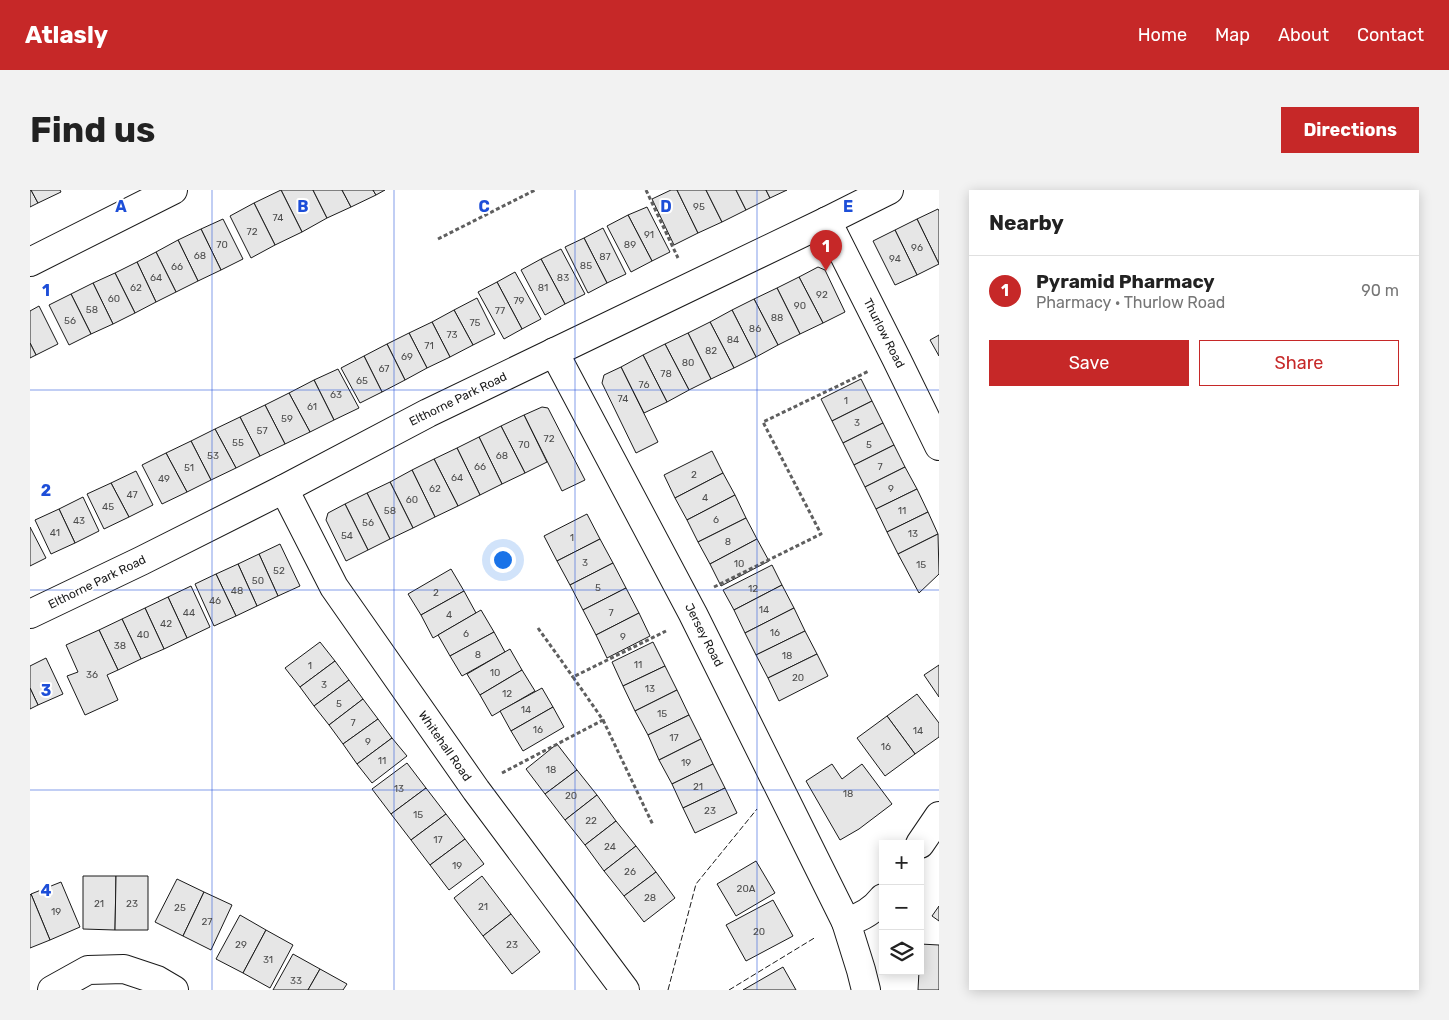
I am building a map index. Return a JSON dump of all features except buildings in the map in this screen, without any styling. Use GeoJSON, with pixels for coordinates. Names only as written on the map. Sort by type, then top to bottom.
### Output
{"type":"FeatureCollection","features":[{"type":"Feature","properties":{"kind":"street"},"geometry":{"type":"LineString","coordinates":[[30,262],[174,190]]}},
{"type":"Feature","properties":{"kind":"street","name":"Elthorne Park Road"},"geometry":{"type":"LineString","coordinates":[[30,614],[284,489],[428,413],[889,190]]}},
{"type":"Feature","properties":{"kind":"street","name":"Thurlow Road"},"geometry":{"type":"LineString","coordinates":[[827,221],[939,446]]}},
{"type":"Feature","properties":{"kind":"street","name":"Jersey Road"},"geometry":{"type":"LineString","coordinates":[[554,352],[690,607],[846,922],[866,990]]}},
{"type":"Feature","properties":{"kind":"street","name":"Whitehall Road"},"geometry":{"type":"LineString","coordinates":[[284,489],[334,587],[476,790],[625,990]]}},
{"type":"Feature","properties":{"kind":"street"},"geometry":{"type":"LineString","coordinates":[[923,840],[939,816]]}},
{"type":"Feature","properties":{"kind":"street"},"geometry":{"type":"LineString","coordinates":[[846,922],[860,918],[879,903]]}},
{"type":"Feature","properties":{"kind":"street"},"geometry":{"type":"LineString","coordinates":[[52,990],[88,970],[124,969],[157,980],[174,990]]}},
{"type":"Feature","properties":{"kind":"path"},"geometry":{"type":"LineString","coordinates":[[438,239],[535,190]]}},
{"type":"Feature","properties":{"kind":"path"},"geometry":{"type":"LineString","coordinates":[[646,190],[680,263]]}},
{"type":"Feature","properties":{"kind":"path"},"geometry":{"type":"LineString","coordinates":[[573,677],[670,629],[690,607],[821,534],[763,422],[896,358]]}},
{"type":"Feature","properties":{"kind":"path"},"geometry":{"type":"LineString","coordinates":[[538,628],[603,720],[653,825]]}},
{"type":"Feature","properties":{"kind":"path"},"geometry":{"type":"LineString","coordinates":[[476,790],[496,776],[603,720]]}},
{"type":"Feature","properties":{"kind":"fence"},"geometry":{"type":"LineString","coordinates":[[668,990],[696,884],[757,809]]}},
{"type":"Feature","properties":{"kind":"fence"},"geometry":{"type":"LineString","coordinates":[[729,990],[816,937]]}},
{"type":"Feature","properties":{"kind":"place","name":"Pyramid Pharmacy"},"geometry":{"type":"Point","coordinates":[826,271]}}]}
